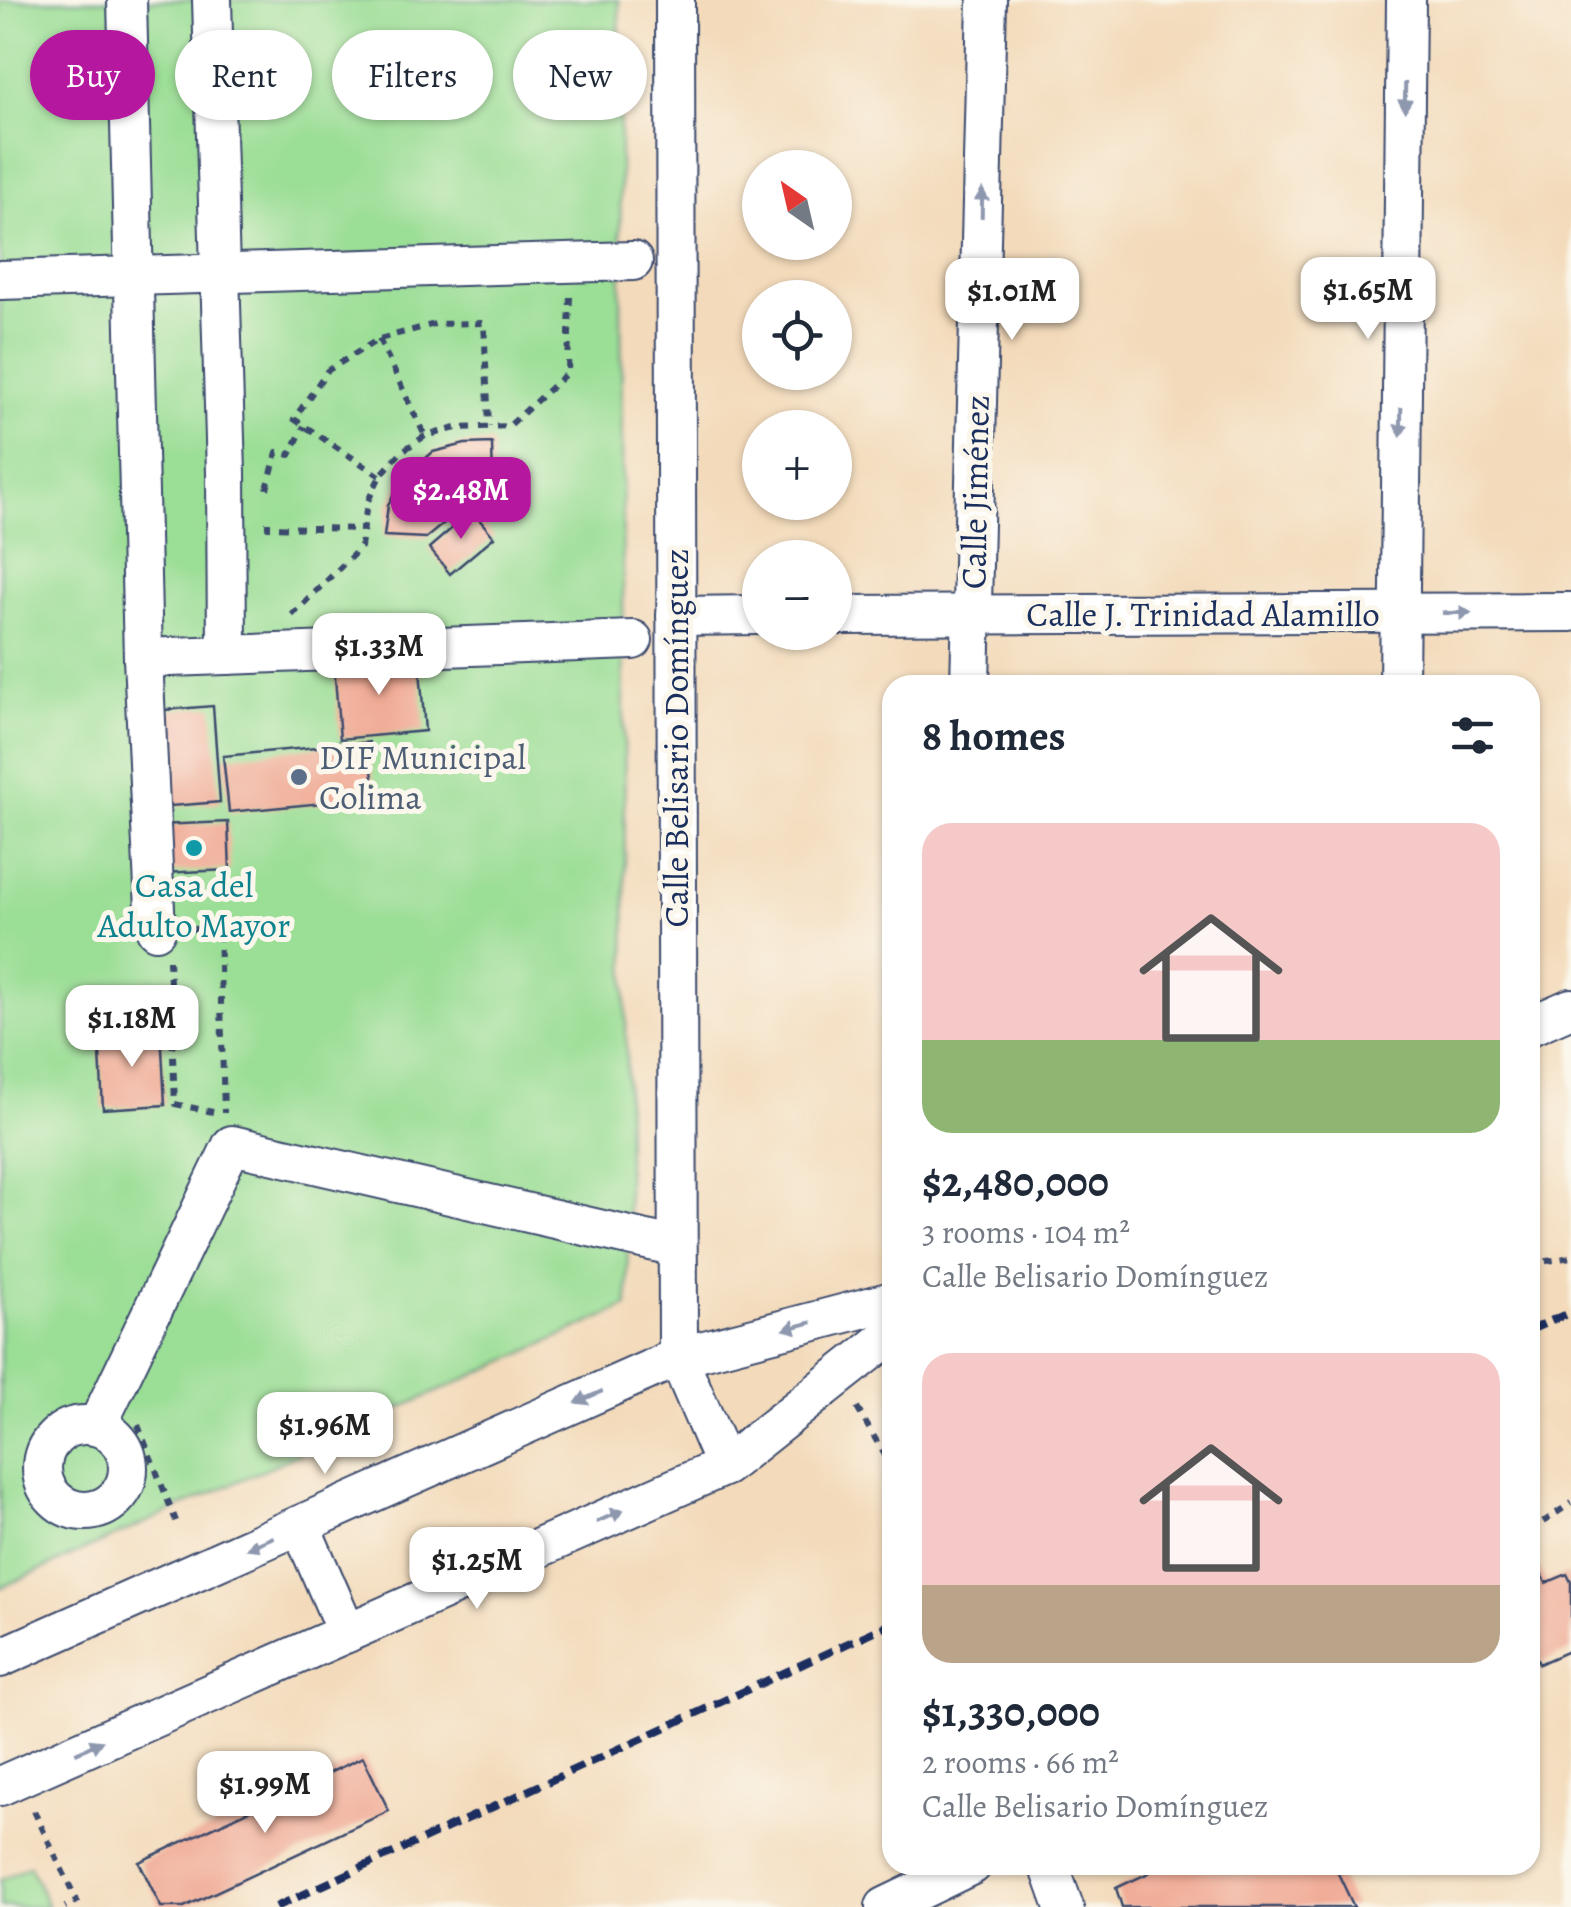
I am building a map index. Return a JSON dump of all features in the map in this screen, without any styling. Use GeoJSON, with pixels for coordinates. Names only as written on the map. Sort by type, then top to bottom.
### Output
{"type":"FeatureCollection","features":[{"type":"Feature","properties":{"kind":"street"},"geometry":{"type":"LineString","coordinates":[[127,0],[143,658],[163,940]]}},
{"type":"Feature","properties":{"kind":"street"},"geometry":{"type":"LineString","coordinates":[[212,0],[226,473],[240,655]]}},
{"type":"Feature","properties":{"kind":"street","name":"Calle Belisario Domínguez"},"geometry":{"type":"LineString","coordinates":[[674,0],[678,1357],[724,1466]]}},
{"type":"Feature","properties":{"kind":"street","name":"Calle Jiménez"},"geometry":{"type":"LineString","coordinates":[[970,675],[987,0]]}},
{"type":"Feature","properties":{"kind":"street"},"geometry":{"type":"LineString","coordinates":[[1398,675],[1406,0]]}},
{"type":"Feature","properties":{"kind":"street"},"geometry":{"type":"LineString","coordinates":[[0,280],[633,262]]}},
{"type":"Feature","properties":{"kind":"street","name":"Calle J. Trinidad Alamillo"},"geometry":{"type":"LineString","coordinates":[[852,615],[1571,612]]}},
{"type":"Feature","properties":{"kind":"street"},"geometry":{"type":"LineString","coordinates":[[676,616],[742,615]]}},
{"type":"Feature","properties":{"kind":"street"},"geometry":{"type":"LineString","coordinates":[[143,658],[633,640]]}},
{"type":"Feature","properties":{"kind":"street"},"geometry":{"type":"LineString","coordinates":[[1540,1022],[1571,1008]]}},
{"type":"Feature","properties":{"kind":"street"},"geometry":{"type":"LineString","coordinates":[[97,1426],[232,1145],[678,1247]]}},
{"type":"Feature","properties":{"kind":"street"},"geometry":{"type":"LineString","coordinates":[[0,1658],[678,1357],[882,1304]]}},
{"type":"Feature","properties":{"kind":"street"},"geometry":{"type":"LineString","coordinates":[[9,1782],[724,1466],[882,1342]]}},
{"type":"Feature","properties":{"kind":"street"},"geometry":{"type":"LineString","coordinates":[[300,1525],[348,1632]]}},
{"type":"Feature","properties":{"kind":"street"},"geometry":{"type":"LineString","coordinates":[[885,1907],[951,1875]]}},
{"type":"Feature","properties":{"kind":"street"},"geometry":{"type":"LineString","coordinates":[[1053,1875],[1064,1907]]}},
{"type":"Feature","properties":{"kind":"path"},"geometry":{"type":"LineString","coordinates":[[240,655],[360,547],[367,503],[380,476],[401,452],[425,436],[456,428],[509,426],[568,372],[571,263]]}},
{"type":"Feature","properties":{"kind":"path"},"geometry":{"type":"LineString","coordinates":[[380,476],[294,419],[327,371],[379,339],[434,324],[484,323],[489,426]]}},
{"type":"Feature","properties":{"kind":"path"},"geometry":{"type":"LineString","coordinates":[[379,339],[425,436]]}},
{"type":"Feature","properties":{"kind":"path"},"geometry":{"type":"LineString","coordinates":[[304,426],[290,455],[277,452],[267,487],[268,527],[361,529]]}},
{"type":"Feature","properties":{"kind":"path"},"geometry":{"type":"LineString","coordinates":[[163,940],[175,1104],[224,1114],[219,928]]}},
{"type":"Feature","properties":{"kind":"path"},"geometry":{"type":"LineString","coordinates":[[1540,1262],[1571,1257]]}},
{"type":"Feature","properties":{"kind":"path"},"geometry":{"type":"LineString","coordinates":[[838,1377],[882,1450]]}},
{"type":"Feature","properties":{"kind":"path"},"geometry":{"type":"LineString","coordinates":[[1540,1524],[1571,1503]]}},
{"type":"Feature","properties":{"kind":"path"},"geometry":{"type":"LineString","coordinates":[[9,1782],[77,1901],[65,1907]]}},
{"type":"Feature","properties":{"kind":"green space"},"geometry":{"type":"Polygon","coordinates":[[[0,0],[619,0],[619,30],[513,30],[513,120],[620,120],[628,1306],[0,1588],[0,0]]]}},
{"type":"Feature","properties":{"kind":"green space"},"geometry":{"type":"Polygon","coordinates":[[[30,1866],[48,1907],[0,1907],[0,1880],[30,1866]]]}},
{"type":"Feature","properties":{"kind":"building"},"geometry":{"type":"Polygon","coordinates":[[[492,443],[493,483],[426,538],[384,536],[388,505],[402,479],[433,452],[465,444],[492,443]]]}},
{"type":"Feature","properties":{"kind":"building"},"geometry":{"type":"Polygon","coordinates":[[[472,511],[494,537],[450,574],[429,548],[472,511]]]}},
{"type":"Feature","properties":{"kind":"building"},"geometry":{"type":"Polygon","coordinates":[[[419,657],[425,731],[340,739],[334,665],[419,657]]]}},
{"type":"Feature","properties":{"kind":"building"},"geometry":{"type":"Polygon","coordinates":[[[213,706],[220,802],[158,807],[152,711],[213,706]]]}},
{"type":"Feature","properties":{"kind":"building","name":"DIF Municipal Colima"},"geometry":{"type":"Polygon","coordinates":[[[369,742],[375,798],[229,812],[223,756],[369,742]]]}},
{"type":"Feature","properties":{"kind":"building","name":"Casa del Adulto Mayor"},"geometry":{"type":"Polygon","coordinates":[[[228,822],[230,870],[161,873],[158,825],[228,822]]]}},
{"type":"Feature","properties":{"kind":"building"},"geometry":{"type":"Polygon","coordinates":[[[161,1030],[165,1105],[103,1109],[99,1034],[161,1030]]]}},
{"type":"Feature","properties":{"kind":"building"},"geometry":{"type":"Polygon","coordinates":[[[1540,1571],[1546,1583],[1567,1574],[1571,1582],[1571,1650],[1540,1664],[1540,1571]]]}},
{"type":"Feature","properties":{"kind":"building"},"geometry":{"type":"Polygon","coordinates":[[[363,1757],[389,1811],[184,1907],[161,1907],[139,1862],[363,1757]]]}},
{"type":"Feature","properties":{"kind":"building"},"geometry":{"type":"Polygon","coordinates":[[[1145,1875],[1339,1875],[1354,1907],[1122,1907],[1116,1888],[1145,1875]]]}},
{"type":"Feature","properties":{"kind":"railway"},"geometry":{"type":"LineString","coordinates":[[1540,1326],[1571,1312]]}},
{"type":"Feature","properties":{"kind":"railway"},"geometry":{"type":"LineString","coordinates":[[276,1907],[882,1628]]}},
{"type":"Feature","properties":{"kind":"place","name":"DIF Municipal Colima"},"geometry":{"type":"Point","coordinates":[299,777]}},
{"type":"Feature","properties":{"kind":"place","name":"Casa del Adulto Mayor"},"geometry":{"type":"Point","coordinates":[194,848]}}]}
